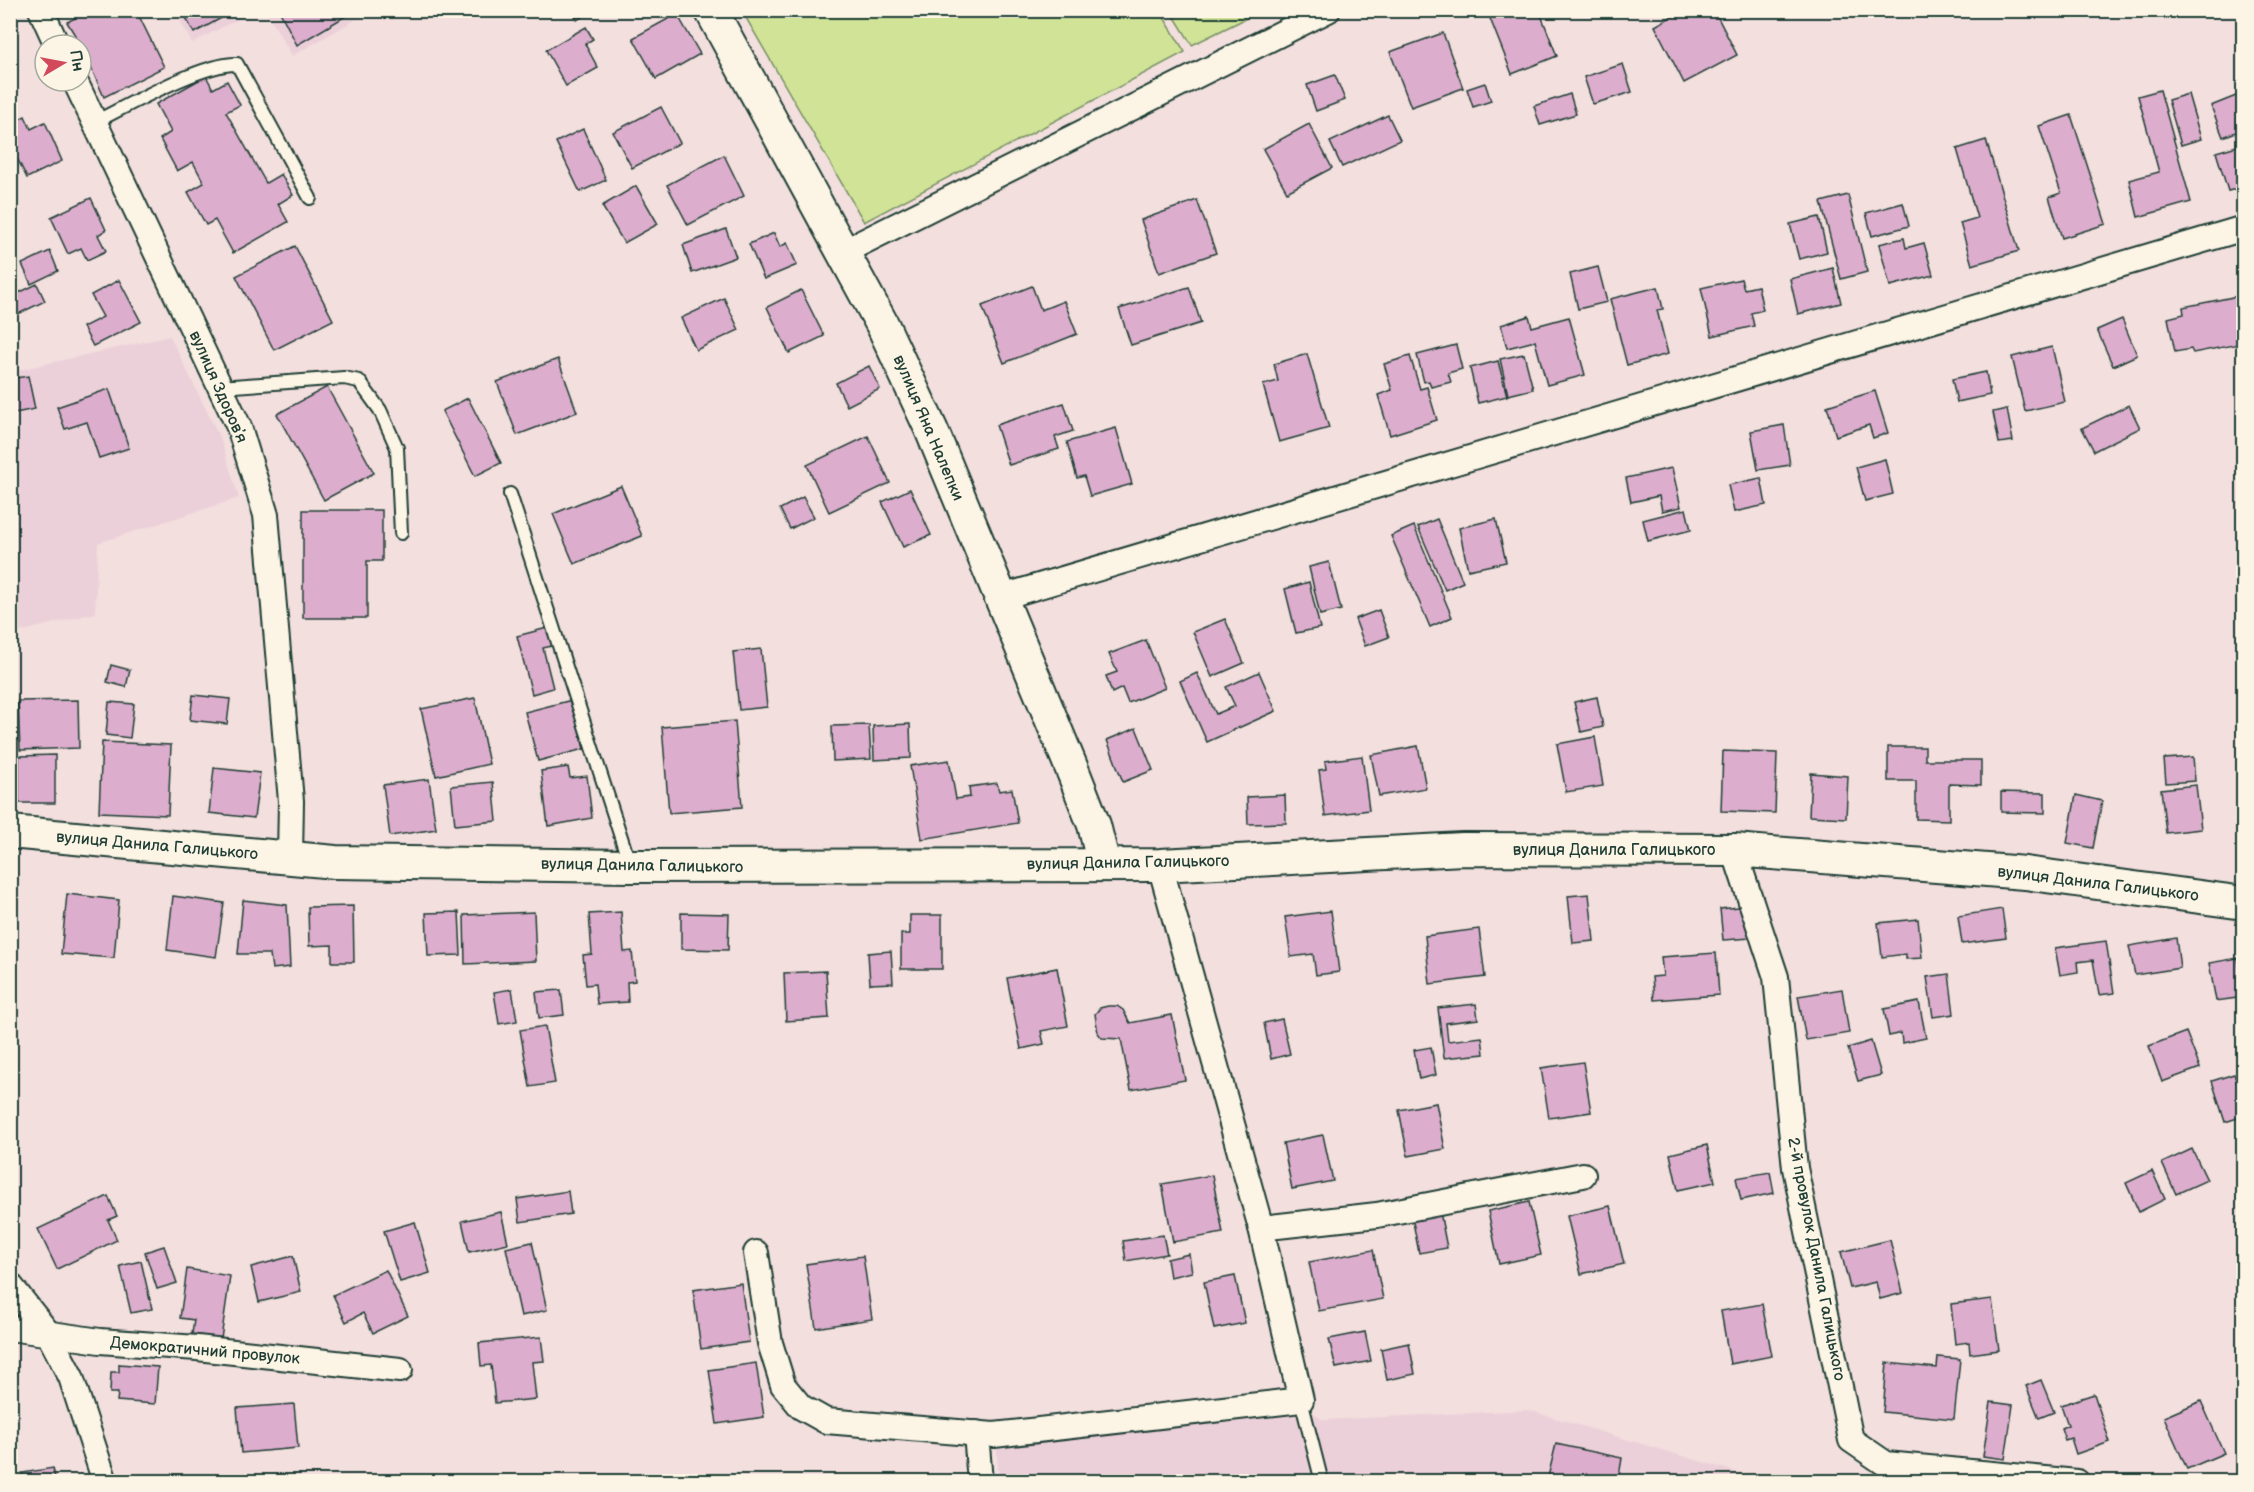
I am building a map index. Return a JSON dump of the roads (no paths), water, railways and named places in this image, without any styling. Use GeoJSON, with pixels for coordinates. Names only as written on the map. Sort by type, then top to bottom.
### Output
{"type":"FeatureCollection","features":[{"type":"Feature","properties":{"kind":"street"},"geometry":{"type":"LineString","coordinates":[[41,10],[52,33]]}},
{"type":"Feature","properties":{"kind":"street","name":"вулиця Яна Налепки"},"geometry":{"type":"LineString","coordinates":[[711,10],[883,326],[931,429],[1094,825],[1104,865]]}},
{"type":"Feature","properties":{"kind":"street"},"geometry":{"type":"LineString","coordinates":[[843,252],[1328,10]]}},
{"type":"Feature","properties":{"kind":"street","name":"вулиця Здоровʼя"},"geometry":{"type":"LineString","coordinates":[[81,93],[239,428],[266,515],[291,801],[290,858]]}},
{"type":"Feature","properties":{"kind":"street"},"geometry":{"type":"LineString","coordinates":[[1002,597],[2244,228]]}},
{"type":"Feature","properties":{"kind":"street","name":"вулиця Данила Галицького"},"geometry":{"type":"LineString","coordinates":[[10,832],[335,862],[630,866],[1160,865],[1463,849],[1734,850],[2025,873],[2244,903]]}},
{"type":"Feature","properties":{"kind":"street","name":"2-й провулок Данила Галицького"},"geometry":{"type":"LineString","coordinates":[[1734,850],[1776,977],[1795,1168],[1851,1440],[1886,1464],[2077,1482]]}},
{"type":"Feature","properties":{"kind":"street"},"geometry":{"type":"LineString","coordinates":[[756,1253],[770,1343],[783,1385],[801,1407],[826,1421],[994,1435],[1301,1400],[1261,1228],[1160,865]]}},
{"type":"Feature","properties":{"kind":"street"},"geometry":{"type":"LineString","coordinates":[[1261,1228],[1377,1215],[1583,1174]]}},
{"type":"Feature","properties":{"kind":"street"},"geometry":{"type":"LineString","coordinates":[[10,1285],[48,1333],[71,1377],[105,1482]]}},
{"type":"Feature","properties":{"kind":"street","name":"Демократичний провулок"},"geometry":{"type":"LineString","coordinates":[[10,1329],[100,1341],[197,1348],[400,1370]]}},
{"type":"Feature","properties":{"kind":"street"},"geometry":{"type":"LineString","coordinates":[[976,1433],[980,1482]]}},
{"type":"Feature","properties":{"kind":"lane"},"geometry":{"type":"LineString","coordinates":[[95,122],[199,73],[224,64],[237,64],[310,198]]}},
{"type":"Feature","properties":{"kind":"lane"},"geometry":{"type":"LineString","coordinates":[[220,387],[344,378],[359,381],[380,410],[397,448],[401,533]]}},
{"type":"Feature","properties":{"kind":"lane"},"geometry":{"type":"LineString","coordinates":[[510,494],[630,866]]}},
{"type":"Feature","properties":{"kind":"lane"},"geometry":{"type":"LineString","coordinates":[[1301,1400],[1322,1482]]}}]}
